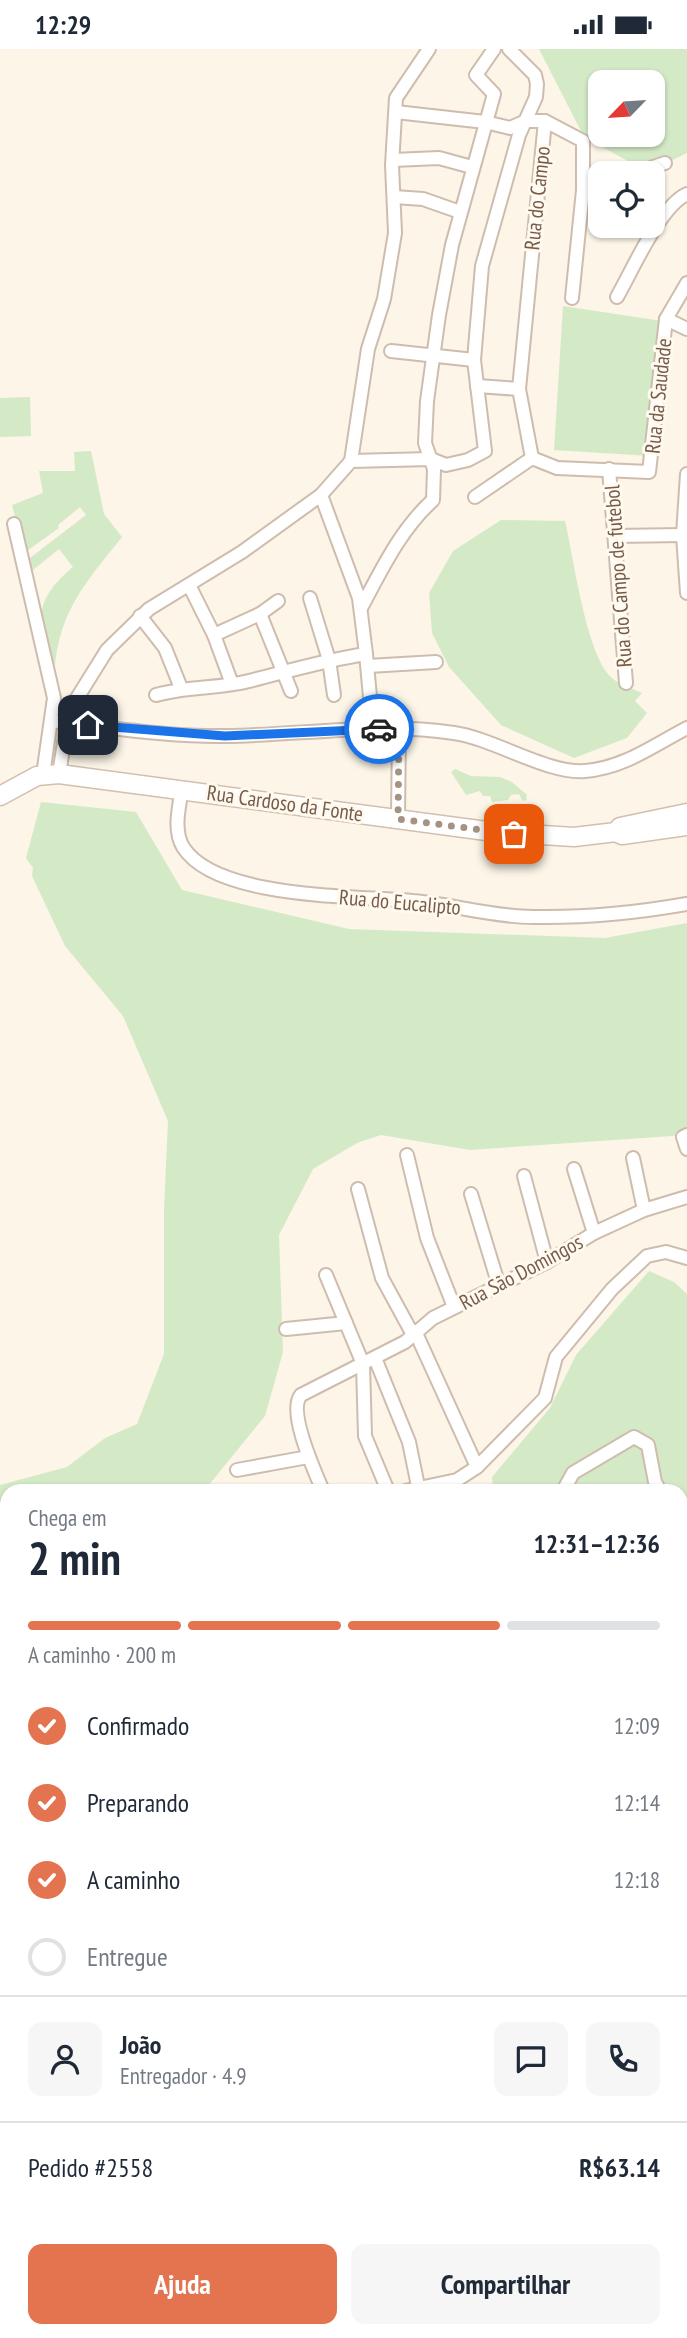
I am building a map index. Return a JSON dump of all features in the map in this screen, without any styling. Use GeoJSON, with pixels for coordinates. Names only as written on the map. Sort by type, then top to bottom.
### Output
{"type":"FeatureCollection","features":[{"type":"Feature","properties":{"kind":"main road","name":"Rua Cardoso da Fonte"},"geometry":{"type":"LineString","coordinates":[[46,775],[182,789],[534,836],[574,837],[617,832],[619,835],[687,827]]}},
{"type":"Feature","properties":{"kind":"main road"},"geometry":{"type":"LineString","coordinates":[[0,796],[46,775]]}},
{"type":"Feature","properties":{"kind":"main road","name":"Rua Cardoso da Fonte"},"geometry":{"type":"LineString","coordinates":[[617,832],[618,827],[687,813]]}},
{"type":"Feature","properties":{"kind":"street"},"geometry":{"type":"LineString","coordinates":[[46,775],[74,700],[93,670],[140,616],[321,495],[351,461],[368,349],[384,299],[396,233],[393,160],[396,98],[429,49]]}},
{"type":"Feature","properties":{"kind":"street"},"geometry":{"type":"LineString","coordinates":[[360,608],[413,517],[433,500],[434,469],[425,443],[427,401],[439,315],[460,212],[494,94],[476,75],[494,49]]}},
{"type":"Feature","properties":{"kind":"street"},"geometry":{"type":"LineString","coordinates":[[351,461],[431,459],[446,465],[468,460],[485,450],[474,360],[482,266],[526,121],[536,97],[535,75],[509,49]]}},
{"type":"Feature","properties":{"kind":"street"},"geometry":{"type":"LineString","coordinates":[[396,112],[485,122],[509,128],[526,121],[545,121],[583,141],[583,190],[572,298]]}},
{"type":"Feature","properties":{"kind":"street","name":"Rua do Campo"},"geometry":{"type":"LineString","coordinates":[[532,459],[519,389],[545,121]]}},
{"type":"Feature","properties":{"kind":"street"},"geometry":{"type":"LineString","coordinates":[[393,160],[439,158],[472,167]]}},
{"type":"Feature","properties":{"kind":"street"},"geometry":{"type":"LineString","coordinates":[[583,190],[588,189]]}},
{"type":"Feature","properties":{"kind":"street"},"geometry":{"type":"LineString","coordinates":[[394,197],[423,199],[460,212]]}},
{"type":"Feature","properties":{"kind":"street"},"geometry":{"type":"LineString","coordinates":[[617,297],[666,212],[684,200]]}},
{"type":"Feature","properties":{"kind":"street","name":"Rua da Saudade"},"geometry":{"type":"LineString","coordinates":[[609,469],[649,472],[666,319],[687,283]]}},
{"type":"Feature","properties":{"kind":"street"},"geometry":{"type":"LineString","coordinates":[[666,319],[687,329]]}},
{"type":"Feature","properties":{"kind":"street"},"geometry":{"type":"LineString","coordinates":[[391,351],[435,358],[474,360]]}},
{"type":"Feature","properties":{"kind":"street"},"geometry":{"type":"LineString","coordinates":[[477,387],[519,389]]}},
{"type":"Feature","properties":{"kind":"street"},"geometry":{"type":"LineString","coordinates":[[475,497],[532,459],[556,468],[609,469]]}},
{"type":"Feature","properties":{"kind":"street","name":"Rua do Campo de futebol"},"geometry":{"type":"LineString","coordinates":[[609,469],[626,683]]}},
{"type":"Feature","properties":{"kind":"street"},"geometry":{"type":"LineString","coordinates":[[687,474],[683,535],[687,593]]}},
{"type":"Feature","properties":{"kind":"street"},"geometry":{"type":"LineString","coordinates":[[321,495],[360,608],[373,729]]}},
{"type":"Feature","properties":{"kind":"street"},"geometry":{"type":"LineString","coordinates":[[14,524],[54,698],[46,775]]}},
{"type":"Feature","properties":{"kind":"street"},"geometry":{"type":"LineString","coordinates":[[615,536],[683,535]]}},
{"type":"Feature","properties":{"kind":"street"},"geometry":{"type":"LineString","coordinates":[[189,585],[214,635],[232,684]]}},
{"type":"Feature","properties":{"kind":"street"},"geometry":{"type":"LineString","coordinates":[[310,598],[329,660],[334,695]]}},
{"type":"Feature","properties":{"kind":"street"},"geometry":{"type":"LineString","coordinates":[[214,635],[260,614],[278,601]]}},
{"type":"Feature","properties":{"kind":"street"},"geometry":{"type":"LineString","coordinates":[[260,614],[291,691]]}},
{"type":"Feature","properties":{"kind":"street"},"geometry":{"type":"LineString","coordinates":[[140,616],[165,648],[181,688]]}},
{"type":"Feature","properties":{"kind":"street"},"geometry":{"type":"LineString","coordinates":[[156,695],[181,688],[232,684],[329,660],[436,662]]}},
{"type":"Feature","properties":{"kind":"street"},"geometry":{"type":"LineString","coordinates":[[51,721],[225,736],[373,729],[455,733],[556,767],[586,771],[637,757],[687,728]]}},
{"type":"Feature","properties":{"kind":"street"},"geometry":{"type":"LineString","coordinates":[[398,819],[399,729]]}},
{"type":"Feature","properties":{"kind":"street","name":"Rua do Eucalipto"},"geometry":{"type":"LineString","coordinates":[[182,789],[178,829],[183,847],[194,858],[224,875],[288,893],[420,902],[530,917],[624,915],[687,904]]}},
{"type":"Feature","properties":{"kind":"street"},"geometry":{"type":"LineString","coordinates":[[687,1135],[683,1137],[687,1149]]}},
{"type":"Feature","properties":{"kind":"street"},"geometry":{"type":"LineString","coordinates":[[407,1155],[427,1238],[454,1307]]}},
{"type":"Feature","properties":{"kind":"street"},"geometry":{"type":"LineString","coordinates":[[633,1158],[644,1210]]}},
{"type":"Feature","properties":{"kind":"street"},"geometry":{"type":"LineString","coordinates":[[575,1169],[594,1233]]}},
{"type":"Feature","properties":{"kind":"street"},"geometry":{"type":"LineString","coordinates":[[524,1176],[547,1262]]}},
{"type":"Feature","properties":{"kind":"street"},"geometry":{"type":"LineString","coordinates":[[358,1189],[382,1277],[413,1332],[477,1467]]}},
{"type":"Feature","properties":{"kind":"street"},"geometry":{"type":"LineString","coordinates":[[471,1194],[499,1286]]}},
{"type":"Feature","properties":{"kind":"street","name":"Rua São Domingos"},"geometry":{"type":"LineString","coordinates":[[308,1457],[296,1407],[298,1398],[405,1342],[413,1332],[454,1307],[547,1262],[594,1233],[644,1210],[687,1197]]}},
{"type":"Feature","properties":{"kind":"street"},"geometry":{"type":"LineString","coordinates":[[440,1484],[457,1480],[477,1467],[545,1398],[556,1357],[612,1289],[647,1256],[667,1252],[687,1258]]}},
{"type":"Feature","properties":{"kind":"street"},"geometry":{"type":"LineString","coordinates":[[326,1275],[346,1323],[369,1361],[409,1442],[413,1484]]}},
{"type":"Feature","properties":{"kind":"street"},"geometry":{"type":"LineString","coordinates":[[286,1329],[346,1323]]}},
{"type":"Feature","properties":{"kind":"street"},"geometry":{"type":"LineString","coordinates":[[369,1361],[365,1436],[385,1484]]}},
{"type":"Feature","properties":{"kind":"street"},"geometry":{"type":"LineString","coordinates":[[567,1484],[573,1473],[634,1437],[648,1445],[656,1484]]}},
{"type":"Feature","properties":{"kind":"street"},"geometry":{"type":"LineString","coordinates":[[237,1470],[308,1457],[320,1484]]}},
{"type":"Feature","properties":{"kind":"green space"},"geometry":{"type":"Polygon","coordinates":[[[539,49],[687,49],[687,153],[665,164],[665,161],[628,161],[602,147],[665,147],[665,70],[588,70],[588,139],[584,137],[539,49]]]}},
{"type":"Feature","properties":{"kind":"green space"},"geometry":{"type":"Polygon","coordinates":[[[563,306],[662,321],[650,456],[554,450],[563,306]]]}},
{"type":"Feature","properties":{"kind":"green space"},"geometry":{"type":"Polygon","coordinates":[[[30,397],[31,436],[0,437],[0,398],[30,397]]]}},
{"type":"Feature","properties":{"kind":"green space"},"geometry":{"type":"Polygon","coordinates":[[[91,451],[104,514],[122,537],[83,587],[74,603],[60,638],[54,681],[42,632],[43,606],[58,581],[73,567],[59,549],[28,574],[26,561],[86,515],[80,507],[58,525],[59,528],[24,553],[12,505],[43,493],[39,471],[75,471],[74,452],[91,451]]]}},
{"type":"Feature","properties":{"kind":"green space"},"geometry":{"type":"Polygon","coordinates":[[[501,520],[565,521],[587,623],[600,661],[615,680],[642,693],[635,701],[647,713],[627,738],[574,758],[501,725],[449,667],[432,633],[429,593],[453,551],[501,520]]]}},
{"type":"Feature","properties":{"kind":"green space"},"geometry":{"type":"Polygon","coordinates":[[[455,769],[471,776],[500,777],[512,782],[527,795],[526,801],[522,800],[519,794],[511,795],[508,800],[492,802],[490,796],[483,796],[480,791],[466,795],[451,772],[455,769]]]}},
{"type":"Feature","properties":{"kind":"green space"},"geometry":{"type":"Polygon","coordinates":[[[41,802],[136,812],[182,890],[349,929],[605,938],[687,923],[687,1135],[470,1150],[381,1135],[357,1143],[313,1169],[279,1235],[283,1352],[265,1416],[210,1484],[4,1484],[67,1467],[105,1438],[137,1424],[164,1354],[164,1210],[168,1121],[123,1016],[65,946],[32,876],[33,868],[26,858],[41,802]]]}},
{"type":"Feature","properties":{"kind":"green space"},"geometry":{"type":"Polygon","coordinates":[[[649,1271],[674,1282],[687,1294],[687,1484],[492,1484],[492,1477],[550,1408],[576,1355],[649,1271]]]}},
{"type":"Feature","properties":{"kind":"way so far"},"geometry":{"type":"LineString","coordinates":[[379,729],[399,729],[398,819],[514,834]]}},
{"type":"Feature","properties":{"kind":"route"},"geometry":{"type":"LineString","coordinates":[[88,725],[225,736],[379,729]]}}]}
